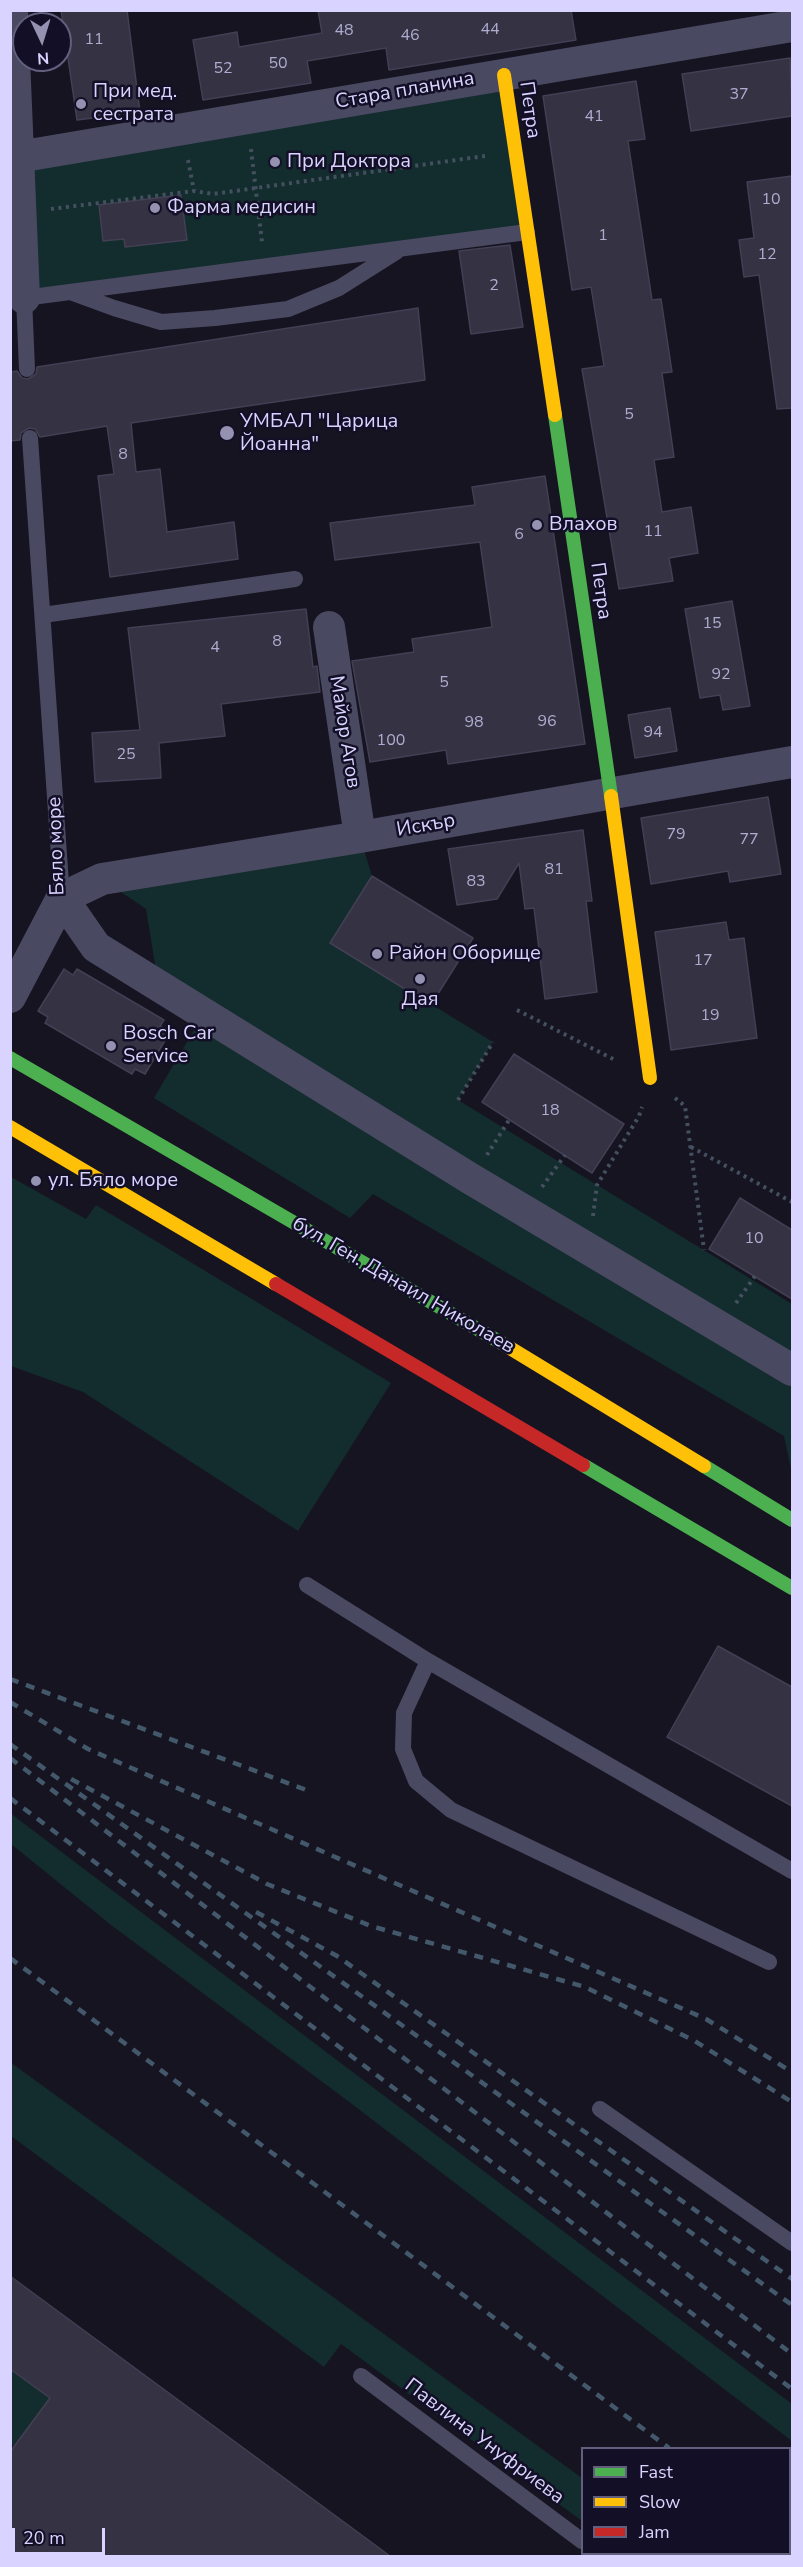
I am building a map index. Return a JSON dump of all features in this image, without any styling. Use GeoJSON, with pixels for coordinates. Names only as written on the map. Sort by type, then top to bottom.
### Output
{"type":"FeatureCollection","features":[{"type":"Feature","properties":{"kind":"main road","name":"Петра"},"geometry":{"type":"LineString","coordinates":[[504,75],[611,793],[650,1078]]}},
{"type":"Feature","properties":{"kind":"main road","name":"бул. Ген. Данаил Николаев"},"geometry":{"type":"LineString","coordinates":[[10,1058],[523,1355],[792,1520]]}},
{"type":"Feature","properties":{"kind":"main road"},"geometry":{"type":"LineString","coordinates":[[10,1127],[792,1588]]}},
{"type":"Feature","properties":{"kind":"street"},"geometry":{"type":"LineString","coordinates":[[12,10],[24,298]]}},
{"type":"Feature","properties":{"kind":"street","name":"Стара планина"},"geometry":{"type":"LineString","coordinates":[[18,157],[792,26]]}},
{"type":"Feature","properties":{"kind":"street","name":"Майор Агов"},"geometry":{"type":"LineString","coordinates":[[328,627],[360,837]]}},
{"type":"Feature","properties":{"kind":"street","name":"Искър"},"geometry":{"type":"LineString","coordinates":[[62,898],[102,879],[792,762]]}},
{"type":"Feature","properties":{"kind":"street"},"geometry":{"type":"LineString","coordinates":[[62,898],[96,947],[471,1179],[792,1370]]}},
{"type":"Feature","properties":{"kind":"street","name":"Бяло море"},"geometry":{"type":"LineString","coordinates":[[10,997],[62,898]]}},
{"type":"Feature","properties":{"kind":"lane"},"geometry":{"type":"LineString","coordinates":[[27,369],[24,298],[527,232]]}},
{"type":"Feature","properties":{"kind":"lane"},"geometry":{"type":"LineString","coordinates":[[69,291],[161,322],[288,309],[339,288],[400,248]]}},
{"type":"Feature","properties":{"kind":"lane","name":"Бяло море"},"geometry":{"type":"LineString","coordinates":[[30,438],[62,898]]}},
{"type":"Feature","properties":{"kind":"lane"},"geometry":{"type":"LineString","coordinates":[[43,615],[296,579]]}},
{"type":"Feature","properties":{"kind":"lane"},"geometry":{"type":"LineString","coordinates":[[307,1585],[428,1661],[792,1871]]}},
{"type":"Feature","properties":{"kind":"lane"},"geometry":{"type":"LineString","coordinates":[[428,1661],[404,1713],[403,1749],[416,1781],[451,1810],[769,1962]]}},
{"type":"Feature","properties":{"kind":"lane"},"geometry":{"type":"LineString","coordinates":[[600,2109],[792,2243]]}},
{"type":"Feature","properties":{"kind":"lane","name":"Павлина Унуфриева"},"geometry":{"type":"LineString","coordinates":[[361,2376],[581,2540]]}},
{"type":"Feature","properties":{"kind":"path"},"geometry":{"type":"LineString","coordinates":[[247,118],[261,235]]}},
{"type":"Feature","properties":{"kind":"path"},"geometry":{"type":"LineString","coordinates":[[182,129],[194,191]]}},
{"type":"Feature","properties":{"kind":"path"},"geometry":{"type":"LineString","coordinates":[[20,213],[194,191],[213,194],[515,152]]}},
{"type":"Feature","properties":{"kind":"path"},"geometry":{"type":"LineString","coordinates":[[517,1010],[650,1078],[685,1106],[704,1250]]}},
{"type":"Feature","properties":{"kind":"path"},"geometry":{"type":"LineString","coordinates":[[458,1100],[493,1042]]}},
{"type":"Feature","properties":{"kind":"path"},"geometry":{"type":"LineString","coordinates":[[597,1185],[639,1116],[650,1078]]}},
{"type":"Feature","properties":{"kind":"path"},"geometry":{"type":"LineString","coordinates":[[471,1179],[510,1120]]}},
{"type":"Feature","properties":{"kind":"path"},"geometry":{"type":"LineString","coordinates":[[691,1147],[792,1202]]}},
{"type":"Feature","properties":{"kind":"green space"},"geometry":{"type":"Polygon","coordinates":[[[504,75],[527,232],[24,298],[18,156],[504,75]]]}},
{"type":"Feature","properties":{"kind":"green space"},"geometry":{"type":"Polygon","coordinates":[[[360,837],[372,876],[331,943],[493,1042],[458,1100],[792,1304],[792,1474],[784,1436],[373,1194],[350,1218],[154,1098],[198,1023],[161,1001],[146,909],[102,879],[360,837]]]}},
{"type":"Feature","properties":{"kind":"green space"},"geometry":{"type":"Polygon","coordinates":[[[11,1177],[86,1219],[96,1205],[391,1383],[298,1531],[83,1392],[11,1366],[11,1177]]]}},
{"type":"Feature","properties":{"kind":"green space"},"geometry":{"type":"Polygon","coordinates":[[[10,1813],[792,2404],[792,2441],[348,2101],[111,1925],[11,1844],[10,1813]]]}},
{"type":"Feature","properties":{"kind":"green space"},"geometry":{"type":"Polygon","coordinates":[[[10,2062],[581,2477],[581,2520],[341,2344],[324,2367],[11,2136],[10,2062]]]}},
{"type":"Feature","properties":{"kind":"green space"},"geometry":{"type":"Polygon","coordinates":[[[10,2369],[261,2556],[208,2556],[30,2427],[15,2447],[11,2443],[10,2369]]]}},
{"type":"Feature","properties":{"kind":"green space"},"geometry":{"type":"Polygon","coordinates":[[[628,2555],[691,2556],[630,2556],[628,2555]]]}},
{"type":"Feature","properties":{"kind":"building"},"geometry":{"type":"Polygon","coordinates":[[[61,10],[127,10],[140,112],[77,120],[70,72],[72,72],[72,12],[61,12],[61,10]]]}},
{"type":"Feature","properties":{"kind":"building"},"geometry":{"type":"Polygon","coordinates":[[[318,10],[571,10],[576,40],[389,70],[386,48],[307,61],[311,83],[203,100],[193,40],[237,32],[239,47],[322,33],[318,10]]]}},
{"type":"Feature","properties":{"kind":"building"},"geometry":{"type":"Polygon","coordinates":[[[790,58],[792,116],[691,131],[682,74],[790,58]]]}},
{"type":"Feature","properties":{"kind":"building"},"geometry":{"type":"Polygon","coordinates":[[[636,81],[645,139],[628,141],[652,300],[661,299],[672,372],[662,373],[674,457],[654,460],[662,512],[691,507],[698,553],[669,558],[673,581],[619,589],[582,369],[604,366],[591,287],[572,290],[543,96],[636,81]]]}},
{"type":"Feature","properties":{"kind":"building"},"geometry":{"type":"Polygon","coordinates":[[[792,176],[792,408],[777,409],[759,275],[744,277],[739,240],[754,238],[747,182],[792,176]]]}},
{"type":"Feature","properties":{"kind":"building"},"geometry":{"type":"Polygon","coordinates":[[[181,195],[187,240],[125,247],[124,239],[103,241],[99,205],[181,195]]]}},
{"type":"Feature","properties":{"kind":"building"},"geometry":{"type":"Polygon","coordinates":[[[510,245],[523,327],[471,334],[459,251],[510,245]]]}},
{"type":"Feature","properties":{"kind":"building"},"geometry":{"type":"Polygon","coordinates":[[[418,308],[425,380],[131,423],[136,472],[160,469],[167,532],[234,522],[238,559],[110,577],[98,476],[114,474],[107,426],[40,437],[35,429],[29,428],[21,433],[20,440],[10,441],[10,372],[17,371],[22,378],[28,379],[36,374],[37,367],[418,308]]]}},
{"type":"Feature","properties":{"kind":"building"},"geometry":{"type":"Polygon","coordinates":[[[545,476],[585,744],[448,764],[446,750],[370,762],[352,661],[414,652],[412,639],[492,627],[480,542],[335,560],[330,523],[475,505],[472,487],[545,476]]]}},
{"type":"Feature","properties":{"kind":"building"},"geometry":{"type":"Polygon","coordinates":[[[732,601],[750,706],[723,710],[720,695],[700,698],[685,609],[732,601]]]}},
{"type":"Feature","properties":{"kind":"building"},"geometry":{"type":"Polygon","coordinates":[[[306,609],[313,667],[317,666],[320,692],[221,704],[225,736],[159,743],[161,778],[95,782],[92,733],[140,730],[128,628],[306,609]]]}},
{"type":"Feature","properties":{"kind":"building"},"geometry":{"type":"Polygon","coordinates":[[[670,708],[677,751],[635,758],[628,715],[670,708]]]}},
{"type":"Feature","properties":{"kind":"building"},"geometry":{"type":"Polygon","coordinates":[[[768,797],[781,874],[730,882],[728,871],[651,884],[641,818],[768,797]]]}},
{"type":"Feature","properties":{"kind":"building"},"geometry":{"type":"Polygon","coordinates":[[[583,830],[592,901],[586,901],[597,992],[545,999],[534,908],[525,909],[519,863],[497,899],[457,905],[448,849],[583,830]]]}},
{"type":"Feature","properties":{"kind":"building"},"geometry":{"type":"Polygon","coordinates":[[[372,876],[473,938],[431,1005],[330,943],[372,876]]]}},
{"type":"Feature","properties":{"kind":"building"},"geometry":{"type":"Polygon","coordinates":[[[726,922],[729,940],[744,938],[757,1038],[671,1050],[655,932],[726,922]]]}},
{"type":"Feature","properties":{"kind":"building"},"geometry":{"type":"Polygon","coordinates":[[[64,969],[73,975],[77,969],[164,1020],[160,1026],[170,1032],[145,1074],[135,1069],[132,1074],[45,1023],[48,1017],[38,1011],[64,969]]]}},
{"type":"Feature","properties":{"kind":"building"},"geometry":{"type":"Polygon","coordinates":[[[514,1054],[624,1124],[592,1173],[482,1102],[514,1054]]]}},
{"type":"Feature","properties":{"kind":"building"},"geometry":{"type":"Polygon","coordinates":[[[740,1198],[792,1230],[792,1299],[709,1249],[740,1198]]]}},
{"type":"Feature","properties":{"kind":"building"},"geometry":{"type":"Polygon","coordinates":[[[718,1646],[792,1687],[792,1806],[667,1737],[718,1646]]]}},
{"type":"Feature","properties":{"kind":"building"},"geometry":{"type":"Polygon","coordinates":[[[10,2276],[390,2556],[10,2556],[10,2452],[50,2398],[10,2369],[10,2276]]]}},
{"type":"Feature","properties":{"kind":"railway"},"geometry":{"type":"LineString","coordinates":[[10,1679],[309,1791]]}},
{"type":"Feature","properties":{"kind":"railway"},"geometry":{"type":"LineString","coordinates":[[10,1702],[88,1749],[706,2019],[792,2072]]}},
{"type":"Feature","properties":{"kind":"railway"},"geometry":{"type":"LineString","coordinates":[[10,1744],[792,2305]]}},
{"type":"Feature","properties":{"kind":"railway"},"geometry":{"type":"LineString","coordinates":[[10,1758],[792,2354]]}},
{"type":"Feature","properties":{"kind":"railway"},"geometry":{"type":"LineString","coordinates":[[71,1779],[267,1884],[371,1926],[585,1987],[693,2040],[792,2102]]}},
{"type":"Feature","properties":{"kind":"railway"},"geometry":{"type":"LineString","coordinates":[[10,1798],[792,2389]]}},
{"type":"Feature","properties":{"kind":"railway"},"geometry":{"type":"LineString","coordinates":[[256,1912],[337,1956],[792,2279]]}},
{"type":"Feature","properties":{"kind":"railway"},"geometry":{"type":"LineString","coordinates":[[10,1958],[668,2447]]}},
{"type":"Feature","properties":{"kind":"traffic: fast"},"geometry":{"type":"LineString","coordinates":[[555,415],[611,796]]}},
{"type":"Feature","properties":{"kind":"traffic: fast"},"geometry":{"type":"LineString","coordinates":[[10,1058],[505,1345]]}},
{"type":"Feature","properties":{"kind":"traffic: fast"},"geometry":{"type":"LineString","coordinates":[[583,1465],[792,1588]]}},
{"type":"Feature","properties":{"kind":"traffic: fast"},"geometry":{"type":"LineString","coordinates":[[704,1466],[792,1520]]}},
{"type":"Feature","properties":{"kind":"traffic: slow"},"geometry":{"type":"LineString","coordinates":[[504,75],[555,415]]}},
{"type":"Feature","properties":{"kind":"traffic: slow"},"geometry":{"type":"LineString","coordinates":[[611,796],[650,1078]]}},
{"type":"Feature","properties":{"kind":"traffic: slow"},"geometry":{"type":"LineString","coordinates":[[10,1127],[276,1284]]}},
{"type":"Feature","properties":{"kind":"traffic: slow"},"geometry":{"type":"LineString","coordinates":[[505,1345],[704,1466]]}},
{"type":"Feature","properties":{"kind":"traffic: jam"},"geometry":{"type":"LineString","coordinates":[[276,1284],[583,1465]]}},
{"type":"Feature","properties":{"kind":"place","name":"При мед. сестрата"},"geometry":{"type":"Point","coordinates":[81,104]}},
{"type":"Feature","properties":{"kind":"place","name":"При Доктора"},"geometry":{"type":"Point","coordinates":[275,162]}},
{"type":"Feature","properties":{"kind":"place","name":"Фарма медисин"},"geometry":{"type":"Point","coordinates":[155,208]}},
{"type":"Feature","properties":{"kind":"place","name":"УМБАЛ \"Царица Йоанна\""},"geometry":{"type":"Point","coordinates":[227,433]}},
{"type":"Feature","properties":{"kind":"place","name":"Влахов"},"geometry":{"type":"Point","coordinates":[537,525]}},
{"type":"Feature","properties":{"kind":"place","name":"Район Оборище"},"geometry":{"type":"Point","coordinates":[377,954]}},
{"type":"Feature","properties":{"kind":"place","name":"Дая"},"geometry":{"type":"Point","coordinates":[420,979]}},
{"type":"Feature","properties":{"kind":"place","name":"Bosch Car Service"},"geometry":{"type":"Point","coordinates":[111,1046]}},
{"type":"Feature","properties":{"kind":"place","name":"ул. Бяло море"},"geometry":{"type":"Point","coordinates":[36,1181]}}]}
